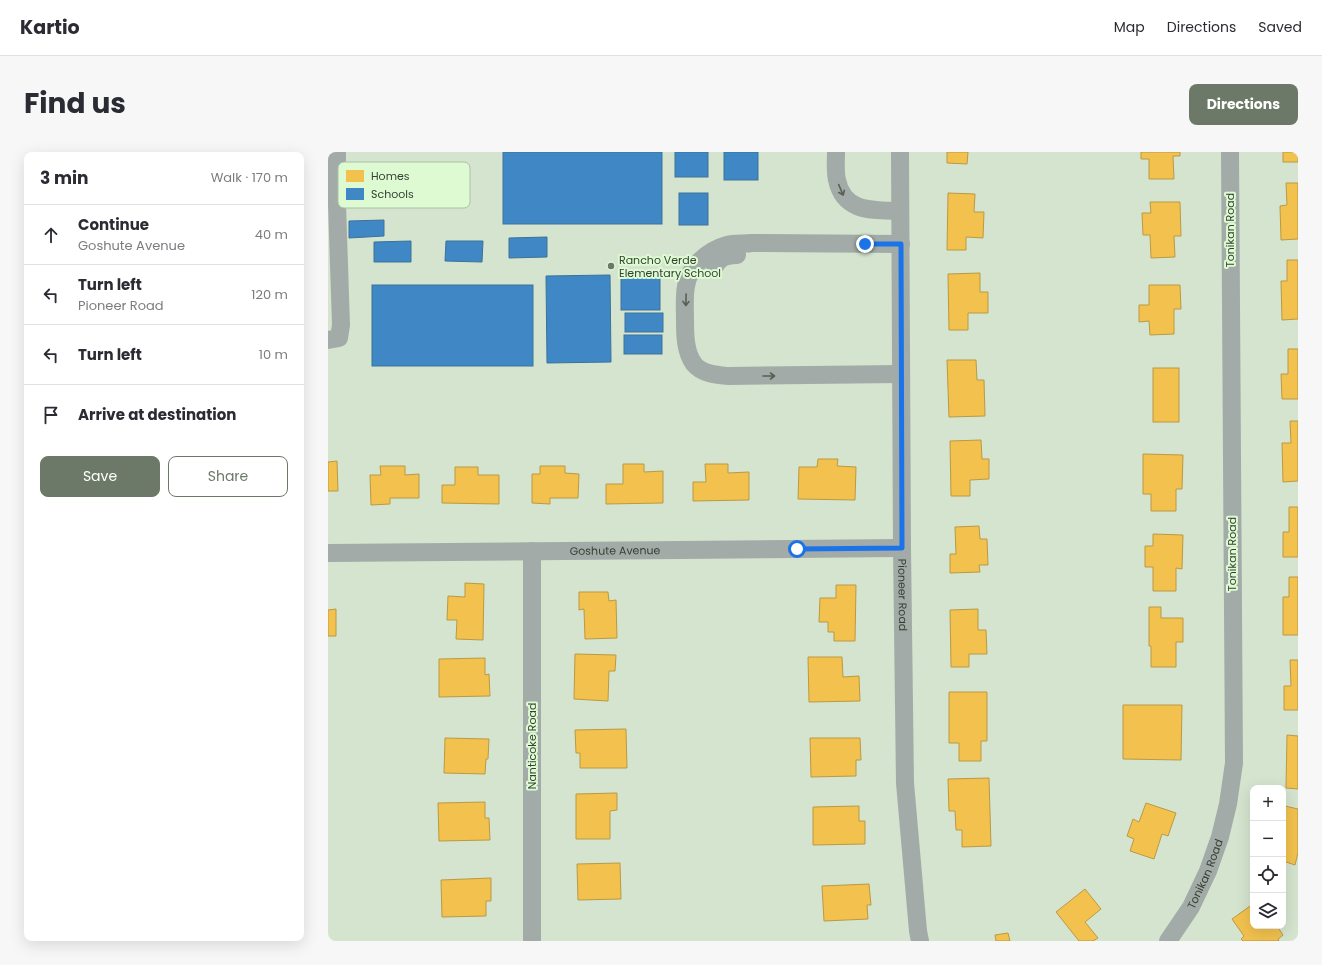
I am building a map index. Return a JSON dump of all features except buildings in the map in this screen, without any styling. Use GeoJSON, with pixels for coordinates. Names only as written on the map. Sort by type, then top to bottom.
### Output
{"type":"FeatureCollection","features":[{"type":"Feature","properties":{"kind":"street"},"geometry":{"type":"LineString","coordinates":[[328,340],[339,338],[341,325],[337,204],[337,152]]}},
{"type":"Feature","properties":{"kind":"street"},"geometry":{"type":"LineString","coordinates":[[836,152],[836,179],[841,194],[849,203],[861,208],[877,211],[900,211]]}},
{"type":"Feature","properties":{"kind":"street","name":"Pioneer Road"},"geometry":{"type":"LineString","coordinates":[[900,152],[905,783],[920,941]]}},
{"type":"Feature","properties":{"kind":"street","name":"Tonikan Road"},"geometry":{"type":"LineString","coordinates":[[1168,941],[1191,907],[1208,871],[1220,837],[1228,804],[1234,763],[1230,152]]}},
{"type":"Feature","properties":{"kind":"street"},"geometry":{"type":"LineString","coordinates":[[901,244],[728,244],[711,251],[691,270],[686,285],[685,335],[687,349],[695,365],[709,374],[728,376],[901,374]]}},
{"type":"Feature","properties":{"kind":"street"},"geometry":{"type":"LineString","coordinates":[[715,266],[718,260],[726,256],[749,254],[851,253],[865,244]]}},
{"type":"Feature","properties":{"kind":"street"},"geometry":{"type":"LineString","coordinates":[[695,365],[749,366]]}},
{"type":"Feature","properties":{"kind":"street","name":"Goshute Avenue"},"geometry":{"type":"LineString","coordinates":[[328,553],[902,548]]}},
{"type":"Feature","properties":{"kind":"street","name":"Nanticoke Road"},"geometry":{"type":"LineString","coordinates":[[532,551],[532,941]]}},
{"type":"Feature","properties":{"kind":"place","name":"Rancho Verde Elementary School"},"geometry":{"type":"Point","coordinates":[611,266]}},
{"type":"Feature","properties":{"kind":"route"},"geometry":{"type":"LineString","coordinates":[[797,549],[902,548],[901,244],[865,244]]}}]}
